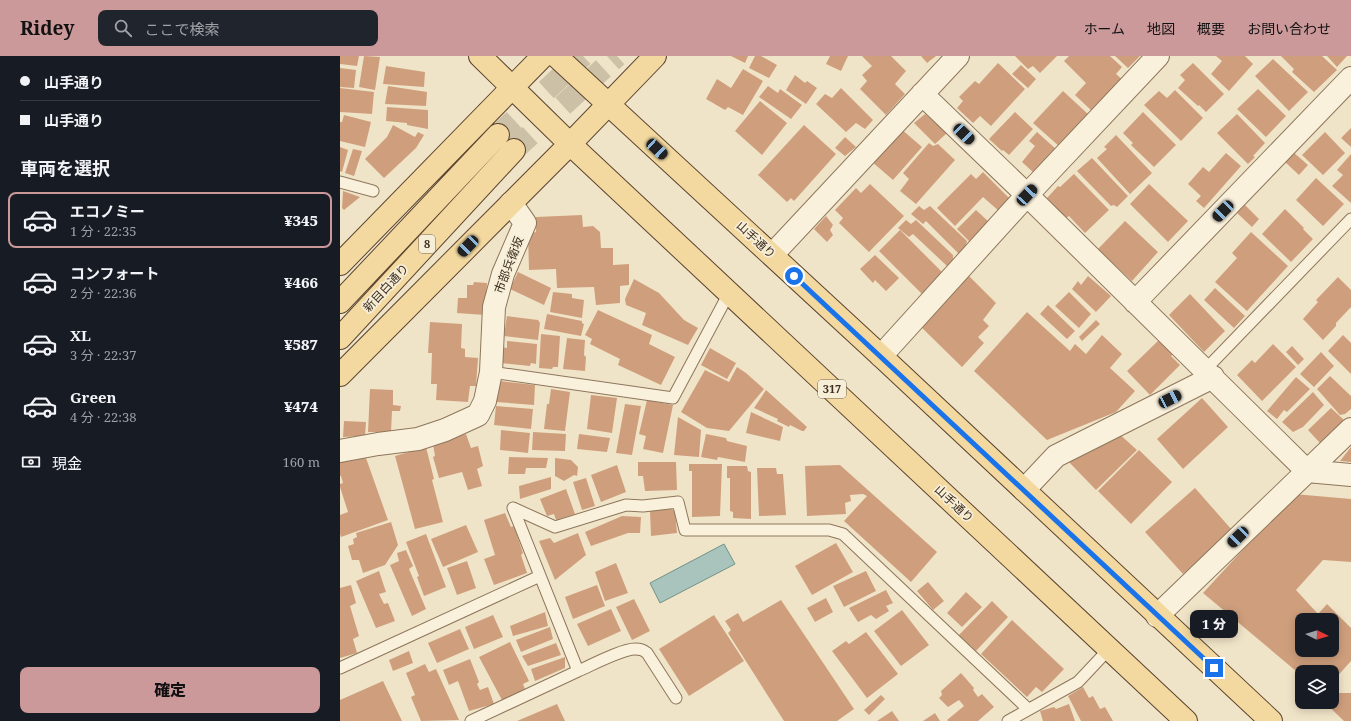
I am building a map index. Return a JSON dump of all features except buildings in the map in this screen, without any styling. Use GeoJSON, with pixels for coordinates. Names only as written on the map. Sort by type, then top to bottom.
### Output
{"type":"FeatureCollection","features":[{"type":"Feature","properties":{"kind":"main road","name":"山手通り"},"geometry":{"type":"LineString","coordinates":[[480,56],[570,144],[1109,649],[1181,720]]}},
{"type":"Feature","properties":{"kind":"main road"},"geometry":{"type":"LineString","coordinates":[[340,264],[543,56]]}},
{"type":"Feature","properties":{"kind":"main road","name":"山手通り"},"geometry":{"type":"LineString","coordinates":[[556,56],[881,356],[1157,616],[1271,721]]}},
{"type":"Feature","properties":{"kind":"main road"},"geometry":{"type":"LineString","coordinates":[[340,375],[570,144],[655,56]]}},
{"type":"Feature","properties":{"kind":"main road","name":"新目白通り"},"geometry":{"type":"LineString","coordinates":[[340,302],[498,135]]}},
{"type":"Feature","properties":{"kind":"main road","name":"新目白通り"},"geometry":{"type":"LineString","coordinates":[[340,338],[514,150]]}},
{"type":"Feature","properties":{"kind":"street"},"geometry":{"type":"LineString","coordinates":[[772,255],[958,56]]}},
{"type":"Feature","properties":{"kind":"street"},"geometry":{"type":"LineString","coordinates":[[881,356],[1027,195],[1158,56]]}},
{"type":"Feature","properties":{"kind":"street"},"geometry":{"type":"LineString","coordinates":[[1135,302],[1349,85]]}},
{"type":"Feature","properties":{"kind":"street"},"geometry":{"type":"LineString","coordinates":[[922,94],[1027,195],[1307,471],[1351,475]]}},
{"type":"Feature","properties":{"kind":"street","name":"市部兵衛坂"},"geometry":{"type":"LineString","coordinates":[[340,451],[418,439],[445,430],[478,414],[485,401],[491,372],[494,307],[503,274],[525,223],[511,202]]}},
{"type":"Feature","properties":{"kind":"street"},"geometry":{"type":"LineString","coordinates":[[1024,490],[1056,456],[1209,374]]}},
{"type":"Feature","properties":{"kind":"street"},"geometry":{"type":"LineString","coordinates":[[1157,616],[1351,429]]}},
{"type":"Feature","properties":{"kind":"lane"},"geometry":{"type":"LineString","coordinates":[[340,182],[373,191]]}},
{"type":"Feature","properties":{"kind":"lane"},"geometry":{"type":"LineString","coordinates":[[1209,374],[1351,219]]}},
{"type":"Feature","properties":{"kind":"lane"},"geometry":{"type":"LineString","coordinates":[[491,372],[673,398],[729,293]]}},
{"type":"Feature","properties":{"kind":"lane"},"geometry":{"type":"LineString","coordinates":[[578,672],[513,508],[555,527],[626,505],[643,506],[678,502],[685,530],[829,530],[843,534],[1028,710]]}},
{"type":"Feature","properties":{"kind":"lane"},"geometry":{"type":"LineString","coordinates":[[340,668],[540,576]]}},
{"type":"Feature","properties":{"kind":"lane"},"geometry":{"type":"LineString","coordinates":[[471,721],[634,648],[642,649],[647,653],[676,698]]}},
{"type":"Feature","properties":{"kind":"lane"},"geometry":{"type":"LineString","coordinates":[[1008,721],[1078,682],[1109,649]]}},
{"type":"Feature","properties":{"kind":"water"},"geometry":{"type":"Polygon","coordinates":[[[724,544],[735,564],[660,603],[650,583],[724,544]]]}},
{"type":"Feature","properties":{"kind":"tunnel"},"geometry":{"type":"LineString","coordinates":[[498,135],[583,56]]}},
{"type":"Feature","properties":{"kind":"tunnel"},"geometry":{"type":"LineString","coordinates":[[514,150],[617,56]]}},
{"type":"Feature","properties":{"kind":"route"},"geometry":{"type":"LineString","coordinates":[[794,276],[1214,668]]}}]}
